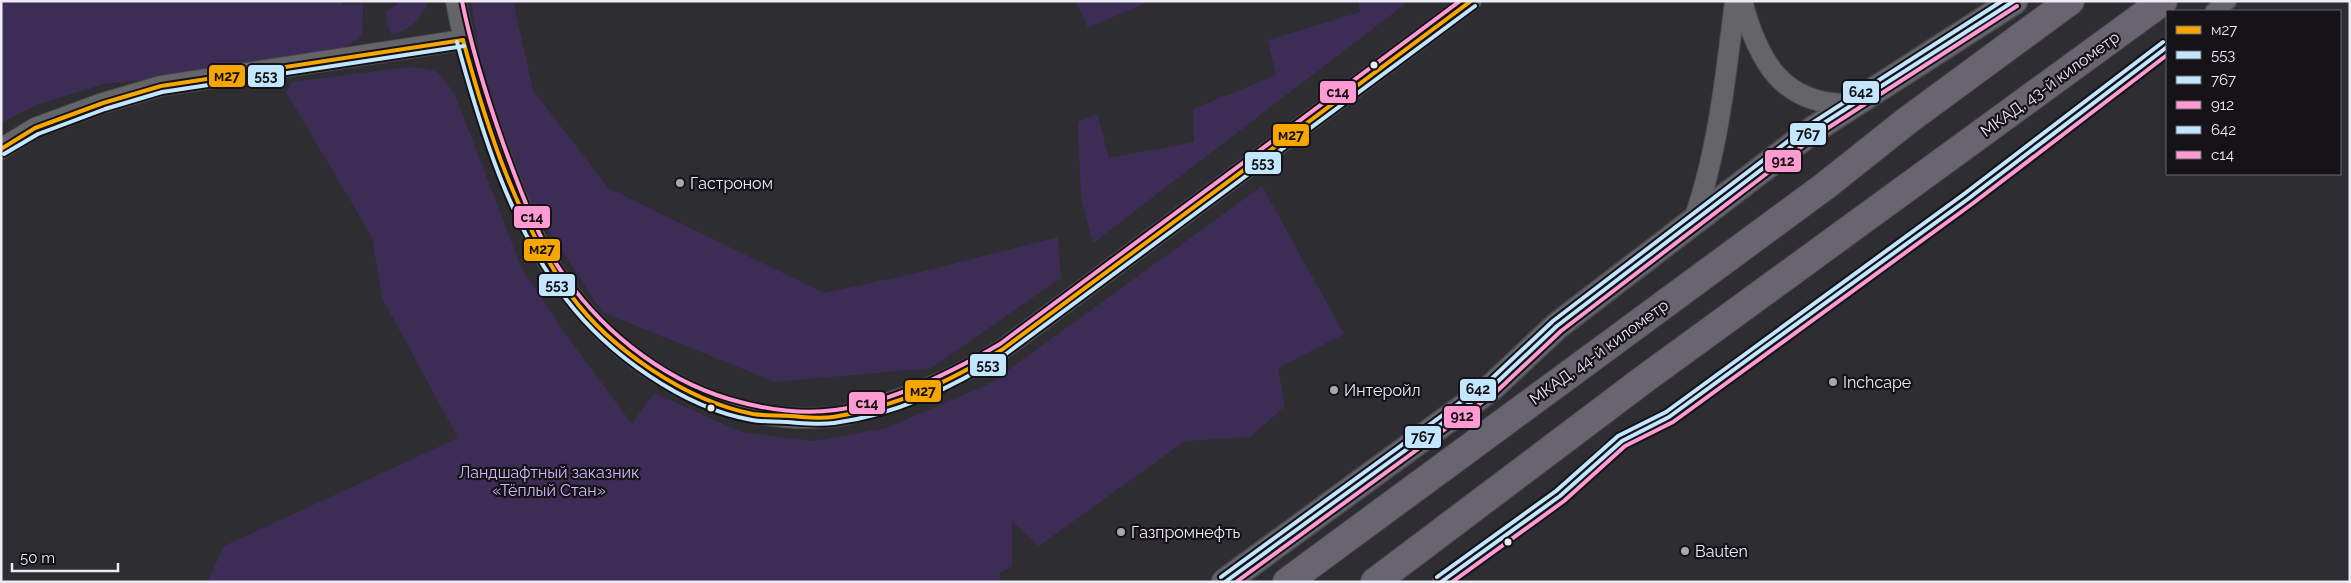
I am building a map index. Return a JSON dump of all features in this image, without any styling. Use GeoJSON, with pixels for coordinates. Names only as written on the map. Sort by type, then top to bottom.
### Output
{"type":"FeatureCollection","features":[{"type":"Feature","properties":{"kind":"highway","name":"МКАД, 44-й километр"},"geometry":{"type":"LineString","coordinates":[[1287,582],[1825,186],[1908,120],[2070,1]]}},
{"type":"Feature","properties":{"kind":"highway","name":"МКАД, 43-й километр"},"geometry":{"type":"LineString","coordinates":[[1375,582],[1643,380],[1937,168],[2163,1]]}},
{"type":"Feature","properties":{"kind":"main road"},"geometry":{"type":"LineString","coordinates":[[1225,582],[1492,386],[1557,326],[1813,130],[2014,1]]}},
{"type":"Feature","properties":{"kind":"street"},"geometry":{"type":"LineString","coordinates":[[456,1],[463,40],[484,109],[529,223],[553,270],[598,326],[628,355],[662,377],[702,396],[751,413],[833,417],[893,402],[932,388],[968,371],[1003,349],[1471,1]]}},
{"type":"Feature","properties":{"kind":"street"},"geometry":{"type":"LineString","coordinates":[[1693,222],[1703,191],[1717,124],[1728,60],[1735,1]]}},
{"type":"Feature","properties":{"kind":"street"},"geometry":{"type":"LineString","coordinates":[[1742,1],[1750,30],[1761,54],[1773,72],[1788,88],[1809,99],[1832,104],[1852,104]]}},
{"type":"Feature","properties":{"kind":"street"},"geometry":{"type":"LineString","coordinates":[[2215,10],[2228,1]]}},
{"type":"Feature","properties":{"kind":"street"},"geometry":{"type":"LineString","coordinates":[[1,149],[35,128],[103,103],[161,86],[463,40]]}},
{"type":"Feature","properties":{"kind":"street"},"geometry":{"type":"LineString","coordinates":[[1441,582],[1560,496],[1605,454],[1622,441],[1669,417],[1968,200],[2166,48]]}},
{"type":"Feature","properties":{"kind":"green space"},"geometry":{"type":"Polygon","coordinates":[[[1,1],[342,1],[342,5],[363,4],[363,24],[362,31],[357,40],[333,51],[168,77],[104,84],[36,105],[1,123],[1,1]]]}},
{"type":"Feature","properties":{"kind":"green space"},"geometry":{"type":"Polygon","coordinates":[[[402,1],[428,1],[419,18],[404,30],[392,35],[388,28],[386,12],[402,1]]]}},
{"type":"Feature","properties":{"kind":"green space"},"geometry":{"type":"Polygon","coordinates":[[[471,1],[513,1],[533,90],[608,188],[824,293],[917,273],[1058,237],[1061,278],[931,368],[775,382],[602,312],[532,205],[485,87],[471,1]]]}},
{"type":"Feature","properties":{"kind":"green space"},"geometry":{"type":"Polygon","coordinates":[[[1076,1],[1146,1],[1147,2],[1088,28],[1076,1]]]}},
{"type":"Feature","properties":{"kind":"green space"},"geometry":{"type":"Polygon","coordinates":[[[1358,1],[1409,1],[1093,243],[1081,198],[1078,122],[1097,114],[1109,158],[1194,142],[1193,109],[1276,75],[1268,40],[1360,12],[1358,1]]]}},
{"type":"Feature","properties":{"kind":"green space","name":"Ландшафтный заказник «Тёплый Стан»"},"geometry":{"type":"Polygon","coordinates":[[[408,67],[436,72],[455,95],[521,267],[566,335],[632,424],[654,393],[741,432],[813,441],[887,428],[989,384],[1262,186],[1344,334],[1278,368],[1285,406],[1250,437],[1185,441],[1039,546],[1012,521],[1012,566],[1000,573],[1000,582],[207,582],[224,546],[458,438],[382,298],[372,237],[286,92],[292,82],[408,67]]]}},
{"type":"Feature","properties":{"kind":"transit line","name":"с14"},"geometry":{"type":"LineString","coordinates":[[462,1],[470,38],[486,92],[515,177],[541,237],[573,288],[611,329],[654,364],[678,378],[703,390],[755,406],[808,412],[835,410],[878,401],[920,385],[1000,344],[1460,1]]}},
{"type":"Feature","properties":{"kind":"transit line","name":"м27"},"geometry":{"type":"LineString","coordinates":[[463,40],[493,139],[519,204],[551,265],[586,314],[627,352],[676,385],[702,397],[753,414],[822,418],[856,413],[921,392],[963,372],[1003,349],[1471,1]]}},
{"type":"Feature","properties":{"kind":"transit line","name":"642"},"geometry":{"type":"LineString","coordinates":[[1221,577],[1488,382],[1553,321],[1809,125],[2002,1]]}},
{"type":"Feature","properties":{"kind":"transit line","name":"767"},"geometry":{"type":"LineString","coordinates":[[1225,582],[1492,387],[1557,326],[1813,130],[2014,1]]}},
{"type":"Feature","properties":{"kind":"transit line","name":"553"},"geometry":{"type":"LineString","coordinates":[[457,42],[487,142],[513,208],[546,270],[566,299],[583,319],[603,339],[649,376],[700,404],[726,414],[752,420],[822,424],[857,419],[902,406],[945,388],[1006,354],[1475,6]]}},
{"type":"Feature","properties":{"kind":"transit line","name":"912"},"geometry":{"type":"LineString","coordinates":[[1236,582],[1496,392],[1561,331],[1817,135],[2017,6]]}},
{"type":"Feature","properties":{"kind":"transit line","name":"м27"},"geometry":{"type":"LineString","coordinates":[[1,149],[35,128],[103,103],[161,86],[463,40]]}},
{"type":"Feature","properties":{"kind":"transit line","name":"642"},"geometry":{"type":"LineString","coordinates":[[1437,577],[1556,491],[1618,436],[1666,412],[1964,194],[2163,42]]}},
{"type":"Feature","properties":{"kind":"transit line","name":"553"},"geometry":{"type":"LineString","coordinates":[[4,154],[38,134],[105,109],[162,92],[464,46]]}},
{"type":"Feature","properties":{"kind":"transit line","name":"767"},"geometry":{"type":"LineString","coordinates":[[1441,582],[1560,496],[1622,441],[1669,417],[1968,199],[2166,48]]}},
{"type":"Feature","properties":{"kind":"transit line","name":"912"},"geometry":{"type":"LineString","coordinates":[[1452,582],[1564,501],[1625,446],[1673,422],[1972,204],[2166,56]]}},
{"type":"Feature","properties":{"kind":"place","name":"Гастроном"},"geometry":{"type":"Point","coordinates":[680,183]}},
{"type":"Feature","properties":{"kind":"place","name":"Inchcape"},"geometry":{"type":"Point","coordinates":[1833,382]}},
{"type":"Feature","properties":{"kind":"place","name":"Интеройл"},"geometry":{"type":"Point","coordinates":[1334,390]}},
{"type":"Feature","properties":{"kind":"place","name":"Газпромнефть"},"geometry":{"type":"Point","coordinates":[1121,532]}},
{"type":"Feature","properties":{"kind":"place","name":"Bauten"},"geometry":{"type":"Point","coordinates":[1685,551]}}]}
